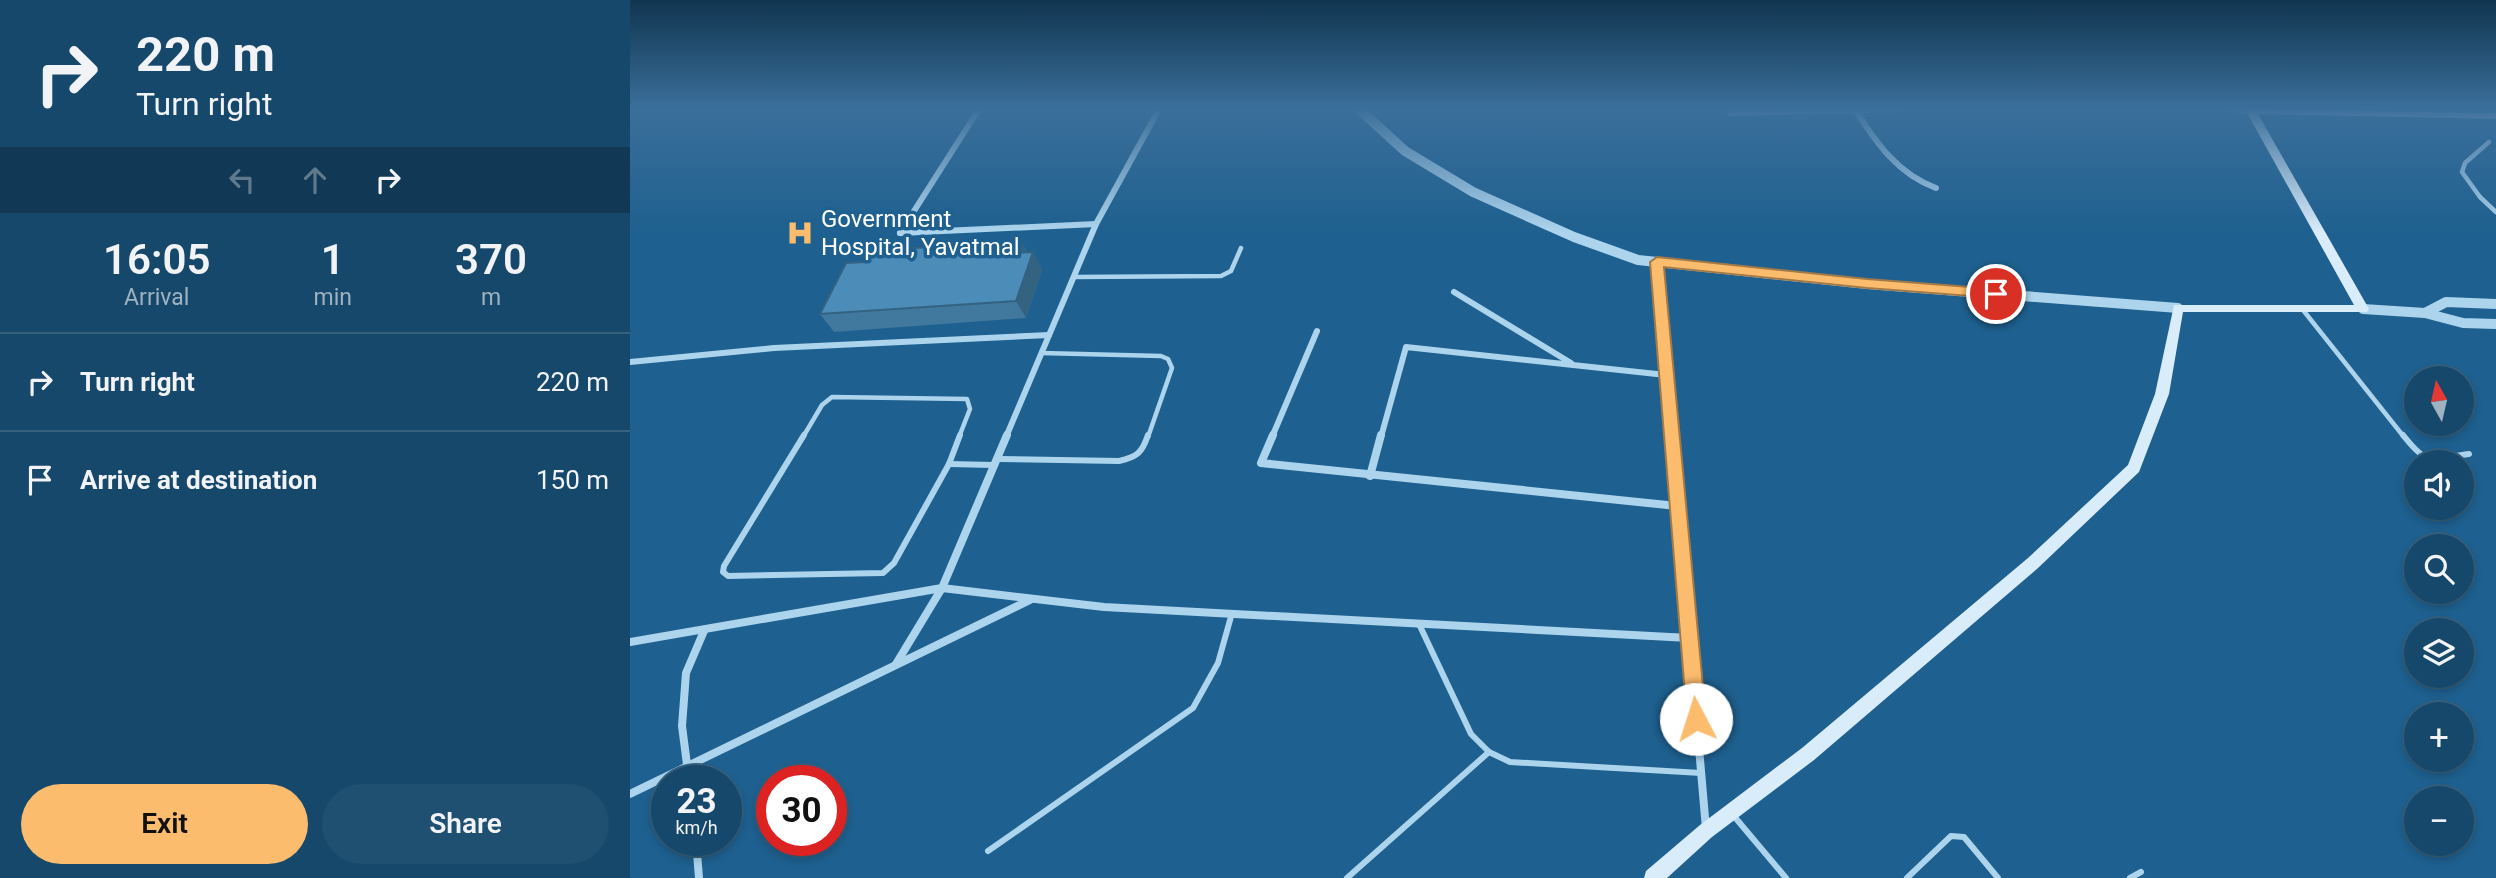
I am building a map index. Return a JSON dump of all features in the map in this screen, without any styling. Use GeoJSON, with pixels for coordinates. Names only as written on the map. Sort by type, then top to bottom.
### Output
{"type":"FeatureCollection","features":[{"type":"Feature","properties":{"kind":"main road"},"geometry":{"type":"LineString","coordinates":[[1653,878],[1706,831],[1808,754],[2022,572],[2134,468],[2162,394],[2178,308],[2363,309],[2273,150]]}},
{"type":"Feature","properties":{"kind":"street"},"geometry":{"type":"LineString","coordinates":[[953,150],[900,233],[1096,223]]}},
{"type":"Feature","properties":{"kind":"street"},"geometry":{"type":"LineString","coordinates":[[895,664],[942,588],[1096,223],[1136,150]]}},
{"type":"Feature","properties":{"kind":"street"},"geometry":{"type":"LineString","coordinates":[[1404,150],[1473,192],[1574,237],[1638,260],[1867,284],[2178,308]]}},
{"type":"Feature","properties":{"kind":"street"},"geometry":{"type":"LineString","coordinates":[[1886,150],[1914,178],[1936,188]]}},
{"type":"Feature","properties":{"kind":"street"},"geometry":{"type":"LineString","coordinates":[[1657,262],[1706,831]]}},
{"type":"Feature","properties":{"kind":"street"},"geometry":{"type":"LineString","coordinates":[[1454,292],[1575,365]]}},
{"type":"Feature","properties":{"kind":"street"},"geometry":{"type":"LineString","coordinates":[[2425,313],[2446,303],[2496,304]]}},
{"type":"Feature","properties":{"kind":"street"},"geometry":{"type":"LineString","coordinates":[[2363,309],[2425,313],[2463,323],[2496,324]]}},
{"type":"Feature","properties":{"kind":"street"},"geometry":{"type":"LineString","coordinates":[[1317,331],[1261,463],[1677,506]]}},
{"type":"Feature","properties":{"kind":"street"},"geometry":{"type":"LineString","coordinates":[[630,362],[774,348],[1049,335]]}},
{"type":"Feature","properties":{"kind":"street"},"geometry":{"type":"LineString","coordinates":[[1370,475],[1406,347],[1666,375]]}},
{"type":"Feature","properties":{"kind":"street"},"geometry":{"type":"LineString","coordinates":[[630,642],[942,588],[1104,607],[1689,638]]}},
{"type":"Feature","properties":{"kind":"street"},"geometry":{"type":"LineString","coordinates":[[694,765],[895,664],[1031,600]]}},
{"type":"Feature","properties":{"kind":"street"},"geometry":{"type":"LineString","coordinates":[[688,765],[682,726],[686,673],[704,631]]}},
{"type":"Feature","properties":{"kind":"street"},"geometry":{"type":"LineString","coordinates":[[630,794],[651,785]]}},
{"type":"Feature","properties":{"kind":"street"},"geometry":{"type":"LineString","coordinates":[[697,856],[699,878]]}},
{"type":"Feature","properties":{"kind":"lane"},"geometry":{"type":"LineString","coordinates":[[2480,150],[2465,163],[2462,172],[2480,197],[2496,212]]}},
{"type":"Feature","properties":{"kind":"lane"},"geometry":{"type":"LineString","coordinates":[[1073,276],[1221,276],[1231,271],[1241,248]]}},
{"type":"Feature","properties":{"kind":"lane"},"geometry":{"type":"LineString","coordinates":[[2303,310],[2414,450]]}},
{"type":"Feature","properties":{"kind":"lane"},"geometry":{"type":"LineString","coordinates":[[948,464],[1119,461],[1136,457],[1143,450],[1172,368],[1168,359],[1041,353]]}},
{"type":"Feature","properties":{"kind":"lane"},"geometry":{"type":"LineString","coordinates":[[832,397],[967,400],[970,409],[948,464],[894,563],[883,573],[729,576],[723,572],[724,566],[822,405],[832,397]]}},
{"type":"Feature","properties":{"kind":"lane"},"geometry":{"type":"LineString","coordinates":[[988,851],[1194,708],[1211,683],[1223,656],[1232,613]]}},
{"type":"Feature","properties":{"kind":"lane"},"geometry":{"type":"LineString","coordinates":[[1419,624],[1471,734],[1489,752],[1510,762],[1701,773]]}},
{"type":"Feature","properties":{"kind":"lane"},"geometry":{"type":"LineString","coordinates":[[1347,878],[1489,752]]}},
{"type":"Feature","properties":{"kind":"lane"},"geometry":{"type":"LineString","coordinates":[[1731,813],[1786,878]]}},
{"type":"Feature","properties":{"kind":"lane"},"geometry":{"type":"LineString","coordinates":[[1907,878],[1951,836],[1957,835],[1964,837],[1998,878]]}},
{"type":"Feature","properties":{"kind":"lane"},"geometry":{"type":"LineString","coordinates":[[2130,878],[2141,872]]}},
{"type":"Feature","properties":{"kind":"building"},"geometry":{"type":"Polygon","coordinates":[[[1021,241],[1017,253],[1033,252],[1016,301],[820,314],[846,263],[864,262],[869,251],[1021,241]]]}},
{"type":"Feature","properties":{"kind":"place","name":"Government Hospital, Yavatmal"},"geometry":{"type":"Point","coordinates":[800,233]}},
{"type":"Feature","properties":{"kind":"route"},"geometry":{"type":"LineString","coordinates":[[1696,719],[1657,262],[1867,284],[1996,294]]}}]}
